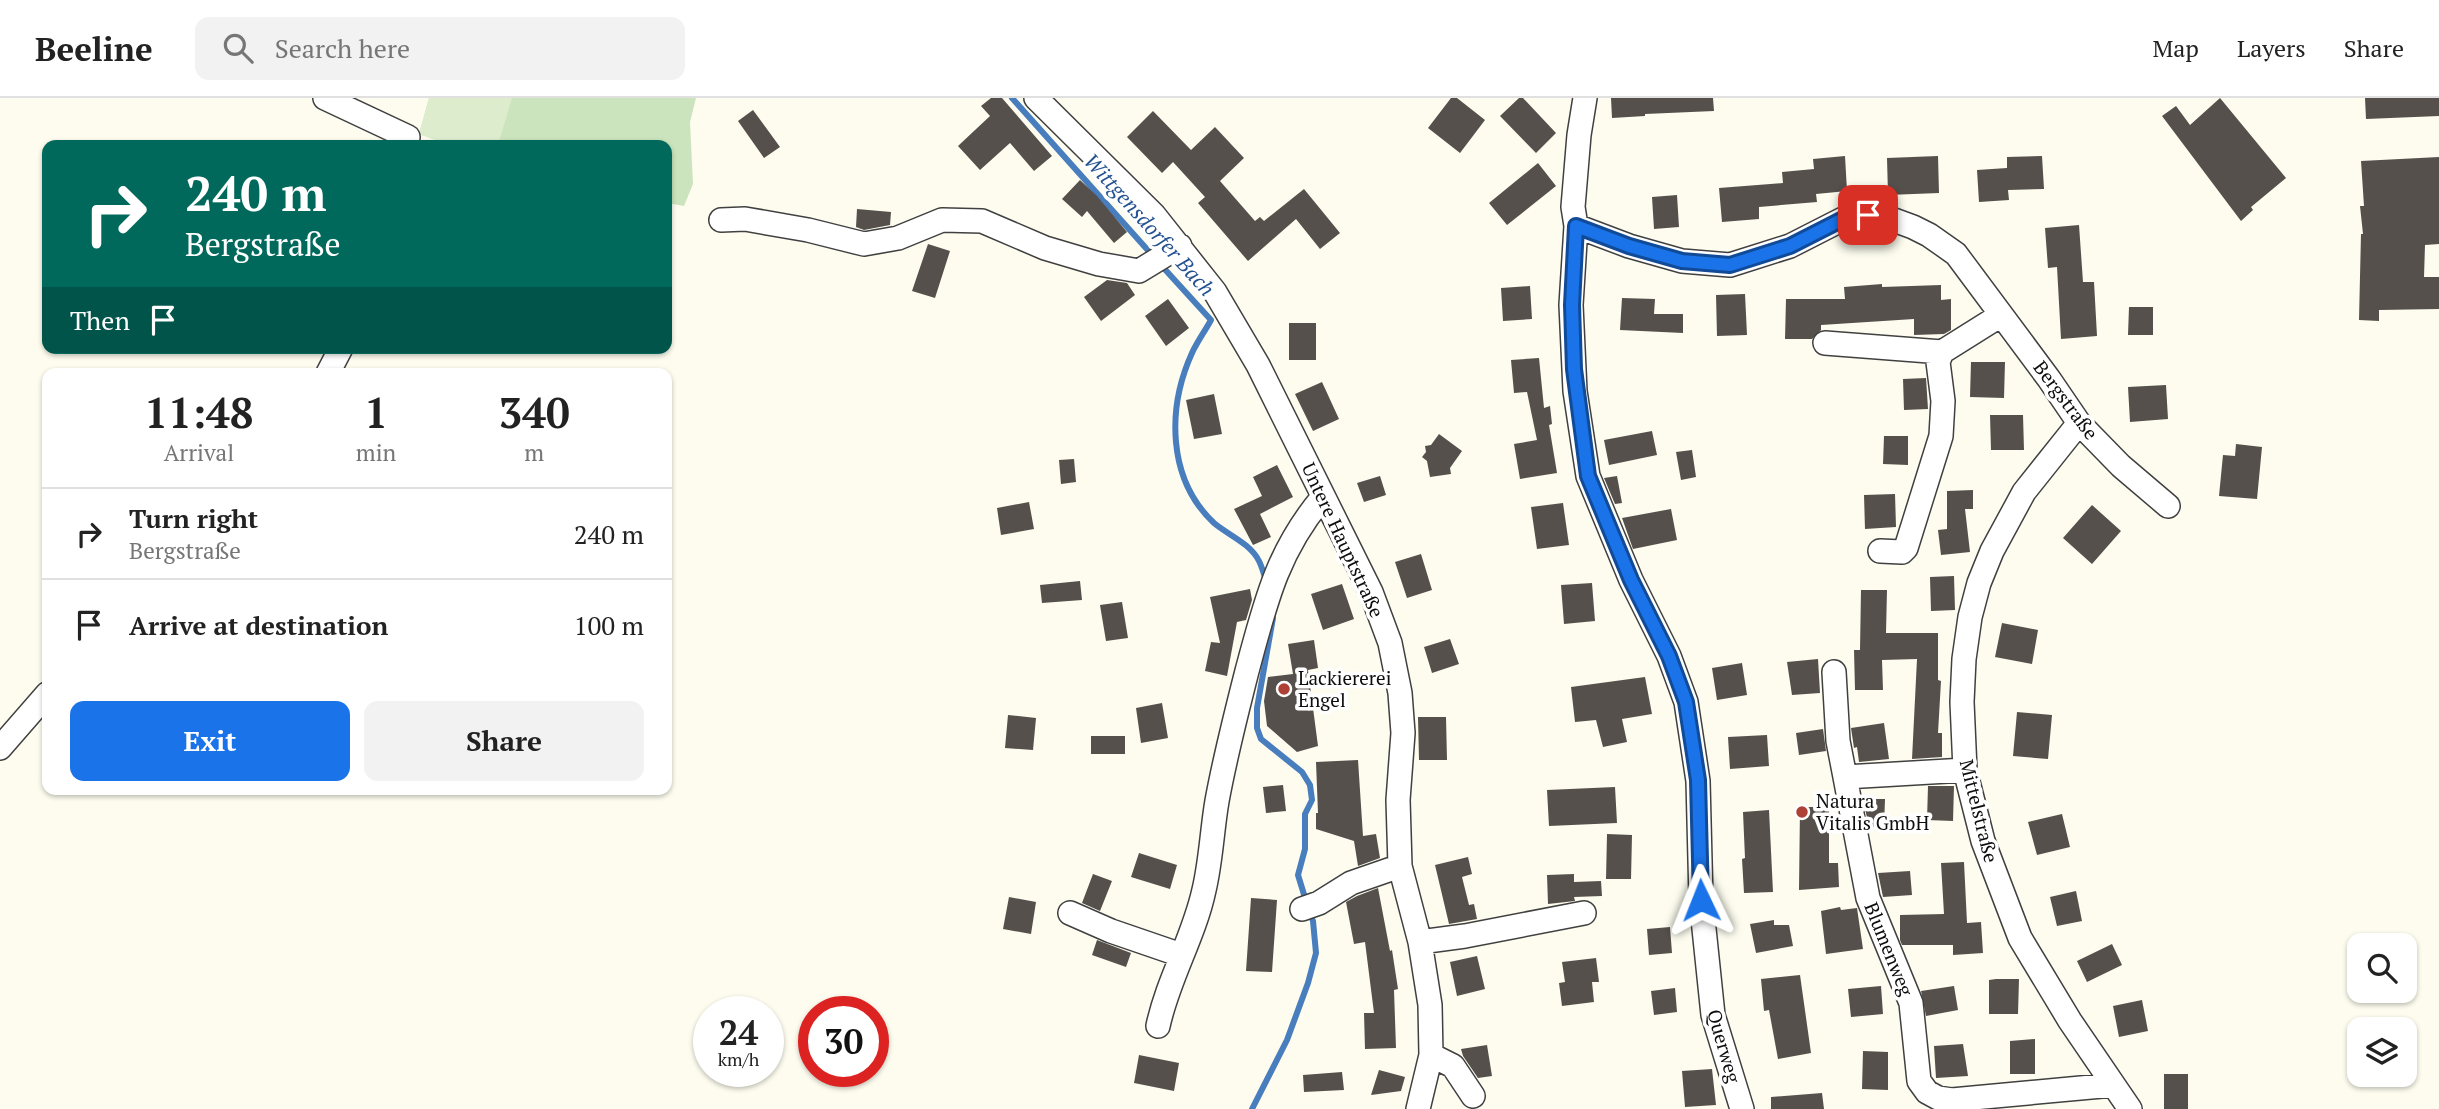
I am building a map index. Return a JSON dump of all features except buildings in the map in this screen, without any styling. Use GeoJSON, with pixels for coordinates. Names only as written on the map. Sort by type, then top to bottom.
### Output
{"type":"FeatureCollection","features":[{"type":"Feature","properties":{"kind":"street"},"geometry":{"type":"LineString","coordinates":[[325,98],[408,137],[407,140]]}},
{"type":"Feature","properties":{"kind":"street","name":"Untere Hauptstraße"},"geometry":{"type":"LineString","coordinates":[[1036,98],[1132,192],[1167,254],[1215,292],[1241,334],[1349,543],[1371,592],[1390,643],[1400,693],[1403,733],[1398,800],[1400,866],[1406,898],[1420,942],[1430,1004],[1431,1055],[1418,1109]]}},
{"type":"Feature","properties":{"kind":"street","name":"Querweg"},"geometry":{"type":"LineString","coordinates":[[1585,98],[1574,217],[1572,305],[1575,391],[1588,476],[1631,580],[1669,656],[1686,702],[1698,780],[1701,900],[1713,1015],[1742,1109]]}},
{"type":"Feature","properties":{"kind":"street","name":"Bergstraße"},"geometry":{"type":"LineString","coordinates":[[1574,217],[1629,246],[1682,261],[1730,265],[1790,246],[1843,219],[1868,215],[1894,220],[1929,235],[1956,254],[2079,423],[2121,466],[2168,506]]}},
{"type":"Feature","properties":{"kind":"street"},"geometry":{"type":"LineString","coordinates":[[721,220],[745,219],[808,230],[864,244],[898,239],[942,220],[982,221],[1045,248],[1099,264],[1139,271],[1167,254]]}},
{"type":"Feature","properties":{"kind":"street"},"geometry":{"type":"LineString","coordinates":[[1880,551],[1902,552],[1906,548],[1930,476],[1941,436],[1944,401],[1938,362],[1942,352],[2001,315]]}},
{"type":"Feature","properties":{"kind":"street"},"geometry":{"type":"LineString","coordinates":[[1825,343],[1942,352]]}},
{"type":"Feature","properties":{"kind":"street","name":"Mittelstraße"},"geometry":{"type":"LineString","coordinates":[[2079,423],[2024,492],[1992,551],[1979,583],[1970,617],[1964,659],[1962,702],[1965,770],[1983,841],[2020,938],[2048,987],[2130,1109]]}},
{"type":"Feature","properties":{"kind":"street"},"geometry":{"type":"LineString","coordinates":[[1158,1026],[1164,998],[1195,923],[1205,889],[1217,801],[1231,732],[1272,584],[1304,520],[1323,497]]}},
{"type":"Feature","properties":{"kind":"street","name":"Blumenweg"},"geometry":{"type":"LineString","coordinates":[[1834,672],[1838,741],[1868,898],[1911,1003],[1919,1081],[1927,1092],[1954,1105],[2113,1085]]}},
{"type":"Feature","properties":{"kind":"street"},"geometry":{"type":"LineString","coordinates":[[0,748],[42,700]]}},
{"type":"Feature","properties":{"kind":"street"},"geometry":{"type":"LineString","coordinates":[[1845,777],[1965,770]]}},
{"type":"Feature","properties":{"kind":"street"},"geometry":{"type":"LineString","coordinates":[[1311,906],[1351,883],[1400,866]]}},
{"type":"Feature","properties":{"kind":"street"},"geometry":{"type":"LineString","coordinates":[[1070,913],[1111,931],[1181,955]]}},
{"type":"Feature","properties":{"kind":"street"},"geometry":{"type":"LineString","coordinates":[[1420,942],[1584,913]]}},
{"type":"Feature","properties":{"kind":"street"},"geometry":{"type":"LineString","coordinates":[[1431,1055],[1453,1066],[1474,1096]]}},
{"type":"Feature","properties":{"kind":"green space"},"geometry":{"type":"Polygon","coordinates":[[[429,98],[696,98],[690,122],[693,184],[684,206],[672,204],[672,140],[436,140],[419,134],[429,98]]]}},
{"type":"Feature","properties":{"kind":"green space"},"geometry":{"type":"Polygon","coordinates":[[[429,98],[512,98],[499,140],[436,140],[419,134],[429,98]]]}},
{"type":"Feature","properties":{"kind":"waterway","name":"Wittgensdorfer Bach"},"geometry":{"type":"LineString","coordinates":[[1012,98],[1153,256]]}},
{"type":"Feature","properties":{"kind":"waterway","name":"Wittgensdorfer Bach"},"geometry":{"type":"LineString","coordinates":[[1160,264],[1211,320],[1192,353],[1178,397],[1176,442],[1187,486],[1214,523],[1255,555],[1266,581]]}},
{"type":"Feature","properties":{"kind":"waterway","name":"Wittgensdorfer Bach"},"geometry":{"type":"LineString","coordinates":[[1273,618],[1257,708],[1257,728],[1261,739],[1302,772],[1310,785],[1312,800],[1305,814],[1305,849],[1298,875],[1306,901]]}},
{"type":"Feature","properties":{"kind":"waterway","name":"Wittgensdorfer Bach"},"geometry":{"type":"LineString","coordinates":[[1252,1109],[1287,1040],[1308,983],[1316,953],[1313,921],[1309,911]]}},
{"type":"Feature","properties":{"kind":"place","name":"Lackiererei Engel"},"geometry":{"type":"Point","coordinates":[1284,689]}},
{"type":"Feature","properties":{"kind":"place","name":"Natura Vitalis GmbH"},"geometry":{"type":"Point","coordinates":[1802,812]}},
{"type":"Feature","properties":{"kind":"route"},"geometry":{"type":"LineString","coordinates":[[1701,900],[1698,780],[1686,702],[1669,656],[1631,580],[1588,476],[1575,391],[1572,305],[1576,226],[1629,246],[1682,261],[1730,265],[1790,246],[1843,219],[1868,215]]}}]}
